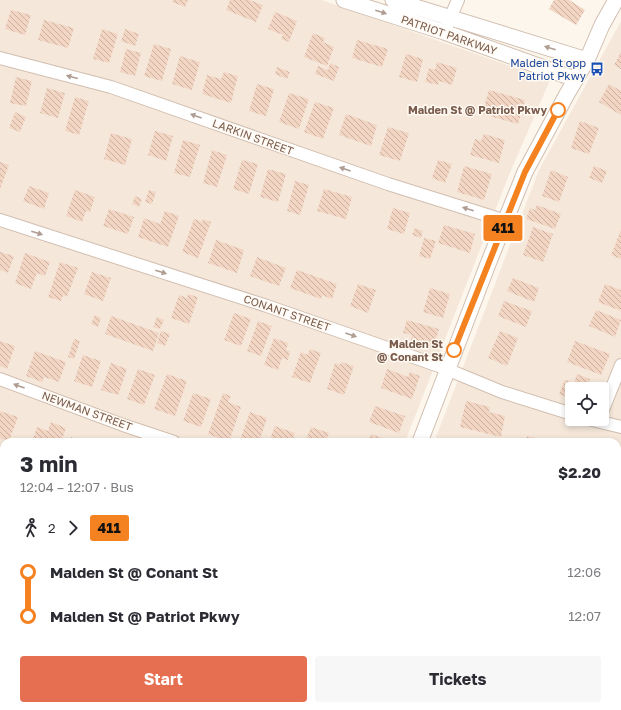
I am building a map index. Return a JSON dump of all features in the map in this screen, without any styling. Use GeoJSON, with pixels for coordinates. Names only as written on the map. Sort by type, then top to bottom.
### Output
{"type":"FeatureCollection","features":[{"type":"Feature","properties":{"kind":"street","name":"PATRIOT PARKWAY"},"geometry":{"type":"LineString","coordinates":[[344,0],[360,2],[447,25],[519,38],[587,60]]}},
{"type":"Feature","properties":{"kind":"street","name":"PATRIOT PARKWAY"},"geometry":{"type":"LineString","coordinates":[[393,0],[575,80]]}},
{"type":"Feature","properties":{"kind":"street"},"geometry":{"type":"LineString","coordinates":[[447,25],[458,0]]}},
{"type":"Feature","properties":{"kind":"street"},"geometry":{"type":"LineString","coordinates":[[421,438],[447,369],[525,172],[587,60],[602,25],[616,0]]}},
{"type":"Feature","properties":{"kind":"street","name":"LARKIN STREET"},"geometry":{"type":"LineString","coordinates":[[0,58],[111,87],[381,182],[506,220]]}},
{"type":"Feature","properties":{"kind":"street","name":"CONANT STREET"},"geometry":{"type":"LineString","coordinates":[[0,220],[267,306],[447,369],[502,392],[565,412]]}},
{"type":"Feature","properties":{"kind":"street"},"geometry":{"type":"LineString","coordinates":[[609,392],[621,365]]}},
{"type":"Feature","properties":{"kind":"street","name":"NEWMAN STREET"},"geometry":{"type":"LineString","coordinates":[[0,379],[162,438]]}},
{"type":"Feature","properties":{"kind":"street"},"geometry":{"type":"LineString","coordinates":[[609,422],[621,427]]}},
{"type":"Feature","properties":{"kind":"shaded area"},"geometry":{"type":"Polygon","coordinates":[[[0,0],[322,0],[550,80],[509,175],[407,438],[0,438],[0,0]]]}},
{"type":"Feature","properties":{"kind":"shaded area"},"geometry":{"type":"Polygon","coordinates":[[[621,21],[621,438],[436,438],[539,170],[621,21]]]}},
{"type":"Feature","properties":{"kind":"building"},"geometry":{"type":"Polygon","coordinates":[[[173,0],[188,0],[185,7],[172,2],[173,0]]]}},
{"type":"Feature","properties":{"kind":"building"},"geometry":{"type":"Polygon","coordinates":[[[230,0],[250,0],[263,5],[256,22],[226,10],[230,0]]]}},
{"type":"Feature","properties":{"kind":"building"},"geometry":{"type":"Polygon","coordinates":[[[554,0],[569,0],[585,10],[576,25],[549,9],[554,0]]]}},
{"type":"Feature","properties":{"kind":"building"},"geometry":{"type":"Polygon","coordinates":[[[11,10],[31,15],[25,35],[5,29],[11,10]]]}},
{"type":"Feature","properties":{"kind":"building"},"geometry":{"type":"Polygon","coordinates":[[[275,12],[297,21],[289,42],[281,39],[283,35],[268,29],[275,12]]]}},
{"type":"Feature","properties":{"kind":"building"},"geometry":{"type":"Polygon","coordinates":[[[44,20],[74,28],[68,48],[38,40],[44,20]]]}},
{"type":"Feature","properties":{"kind":"building"},"geometry":{"type":"Polygon","coordinates":[[[102,29],[118,34],[109,63],[93,59],[102,29]]]}},
{"type":"Feature","properties":{"kind":"building"},"geometry":{"type":"Polygon","coordinates":[[[125,29],[139,34],[135,46],[121,41],[125,29]]]}},
{"type":"Feature","properties":{"kind":"building"},"geometry":{"type":"Polygon","coordinates":[[[313,33],[325,38],[323,42],[334,47],[327,66],[304,57],[313,33]]]}},
{"type":"Feature","properties":{"kind":"building"},"geometry":{"type":"Polygon","coordinates":[[[357,40],[388,49],[382,67],[352,58],[357,40]]]}},
{"type":"Feature","properties":{"kind":"building"},"geometry":{"type":"Polygon","coordinates":[[[154,44],[171,49],[162,81],[144,76],[154,44]]]}},
{"type":"Feature","properties":{"kind":"building"},"geometry":{"type":"Polygon","coordinates":[[[126,49],[141,53],[135,76],[120,72],[126,49]]]}},
{"type":"Feature","properties":{"kind":"building"},"geometry":{"type":"Polygon","coordinates":[[[621,52],[621,69],[614,65],[621,52]]]}},
{"type":"Feature","properties":{"kind":"building"},"geometry":{"type":"Polygon","coordinates":[[[406,54],[423,59],[417,82],[399,77],[406,54]]]}},
{"type":"Feature","properties":{"kind":"building"},"geometry":{"type":"Polygon","coordinates":[[[180,56],[200,62],[192,90],[172,84],[180,56]]]}},
{"type":"Feature","properties":{"kind":"building"},"geometry":{"type":"Polygon","coordinates":[[[437,62],[457,68],[452,85],[439,81],[438,85],[425,82],[429,68],[435,70],[437,62]]]}},
{"type":"Feature","properties":{"kind":"building"},"geometry":{"type":"Polygon","coordinates":[[[330,63],[339,67],[334,81],[315,74],[318,66],[328,70],[330,63]]]}},
{"type":"Feature","properties":{"kind":"building"},"geometry":{"type":"Polygon","coordinates":[[[277,67],[290,72],[287,79],[275,74],[277,67]]]}},
{"type":"Feature","properties":{"kind":"building"},"geometry":{"type":"Polygon","coordinates":[[[224,72],[238,76],[231,103],[202,94],[207,75],[221,79],[224,72]]]}},
{"type":"Feature","properties":{"kind":"building"},"geometry":{"type":"Polygon","coordinates":[[[16,77],[32,81],[26,106],[10,103],[16,77]]]}},
{"type":"Feature","properties":{"kind":"building"},"geometry":{"type":"Polygon","coordinates":[[[257,84],[274,89],[266,116],[249,111],[257,84]]]}},
{"type":"Feature","properties":{"kind":"building"},"geometry":{"type":"Polygon","coordinates":[[[609,84],[621,91],[621,115],[599,102],[609,84]]]}},
{"type":"Feature","properties":{"kind":"building"},"geometry":{"type":"Polygon","coordinates":[[[47,88],[65,93],[58,118],[40,113],[47,88]]]}},
{"type":"Feature","properties":{"kind":"building"},"geometry":{"type":"Polygon","coordinates":[[[489,90],[525,100],[518,124],[482,114],[489,90]]]}},
{"type":"Feature","properties":{"kind":"building"},"geometry":{"type":"Polygon","coordinates":[[[289,93],[309,99],[299,129],[279,122],[289,93]]]}},
{"type":"Feature","properties":{"kind":"building"},"geometry":{"type":"Polygon","coordinates":[[[75,97],[89,101],[79,135],[65,131],[75,97]]]}},
{"type":"Feature","properties":{"kind":"building"},"geometry":{"type":"Polygon","coordinates":[[[315,102],[334,108],[323,139],[304,132],[315,102]]]}},
{"type":"Feature","properties":{"kind":"building"},"geometry":{"type":"Polygon","coordinates":[[[15,112],[26,117],[20,132],[9,128],[15,112]]]}},
{"type":"Feature","properties":{"kind":"building"},"geometry":{"type":"Polygon","coordinates":[[[346,114],[377,125],[371,146],[339,135],[346,114]]]}},
{"type":"Feature","properties":{"kind":"building"},"geometry":{"type":"Polygon","coordinates":[[[580,121],[599,128],[589,154],[571,148],[580,121]]]}},
{"type":"Feature","properties":{"kind":"building"},"geometry":{"type":"Polygon","coordinates":[[[388,127],[409,133],[400,161],[379,155],[388,127]]]}},
{"type":"Feature","properties":{"kind":"building"},"geometry":{"type":"Polygon","coordinates":[[[155,131],[173,136],[166,161],[148,155],[155,131]]]}},
{"type":"Feature","properties":{"kind":"building"},"geometry":{"type":"Polygon","coordinates":[[[111,133],[132,139],[125,165],[104,159],[111,133]]]}},
{"type":"Feature","properties":{"kind":"building"},"geometry":{"type":"Polygon","coordinates":[[[484,134],[505,140],[499,163],[470,155],[475,139],[481,141],[484,134]]]}},
{"type":"Feature","properties":{"kind":"building"},"geometry":{"type":"Polygon","coordinates":[[[183,140],[200,145],[190,177],[174,173],[183,140]]]}},
{"type":"Feature","properties":{"kind":"building"},"geometry":{"type":"Polygon","coordinates":[[[212,150],[227,155],[217,187],[203,183],[212,150]]]}},
{"type":"Feature","properties":{"kind":"building"},"geometry":{"type":"Polygon","coordinates":[[[242,160],[258,164],[249,194],[233,189],[242,160]]]}},
{"type":"Feature","properties":{"kind":"building"},"geometry":{"type":"Polygon","coordinates":[[[438,160],[452,164],[445,183],[432,178],[438,160]]]}},
{"type":"Feature","properties":{"kind":"building"},"geometry":{"type":"Polygon","coordinates":[[[0,162],[9,165],[0,189],[0,162]]]}},
{"type":"Feature","properties":{"kind":"building"},"geometry":{"type":"Polygon","coordinates":[[[464,166],[492,174],[484,200],[457,192],[464,166]]]}},
{"type":"Feature","properties":{"kind":"building"},"geometry":{"type":"Polygon","coordinates":[[[594,166],[607,171],[602,183],[589,178],[594,166]]]}},
{"type":"Feature","properties":{"kind":"building"},"geometry":{"type":"Polygon","coordinates":[[[268,169],[286,174],[278,202],[260,197],[268,169]]]}},
{"type":"Feature","properties":{"kind":"building"},"geometry":{"type":"Polygon","coordinates":[[[551,170],[568,177],[559,202],[542,196],[551,170]]]}},
{"type":"Feature","properties":{"kind":"building"},"geometry":{"type":"Polygon","coordinates":[[[295,181],[309,185],[300,215],[287,211],[295,181]]]}},
{"type":"Feature","properties":{"kind":"building"},"geometry":{"type":"Polygon","coordinates":[[[29,186],[49,193],[44,209],[23,201],[29,186]]]}},
{"type":"Feature","properties":{"kind":"building"},"geometry":{"type":"Polygon","coordinates":[[[324,189],[352,197],[346,219],[317,211],[324,189]]]}},
{"type":"Feature","properties":{"kind":"building"},"geometry":{"type":"Polygon","coordinates":[[[75,190],[95,197],[90,212],[86,211],[82,222],[66,216],[75,190]]]}},
{"type":"Feature","properties":{"kind":"building"},"geometry":{"type":"Polygon","coordinates":[[[149,190],[156,192],[152,204],[145,202],[149,190]]]}},
{"type":"Feature","properties":{"kind":"building"},"geometry":{"type":"Polygon","coordinates":[[[135,196],[142,199],[139,207],[132,204],[135,196]]]}},
{"type":"Feature","properties":{"kind":"building"},"geometry":{"type":"Polygon","coordinates":[[[537,205],[561,214],[555,229],[526,219],[530,208],[535,210],[537,205]]]}},
{"type":"Feature","properties":{"kind":"building"},"geometry":{"type":"Polygon","coordinates":[[[393,208],[410,213],[404,234],[387,229],[393,208]]]}},
{"type":"Feature","properties":{"kind":"building"},"geometry":{"type":"Polygon","coordinates":[[[109,209],[134,217],[128,234],[103,226],[109,209]]]}},
{"type":"Feature","properties":{"kind":"building"},"geometry":{"type":"Polygon","coordinates":[[[165,211],[179,216],[168,247],[138,237],[144,218],[160,224],[165,211]]]}},
{"type":"Feature","properties":{"kind":"building"},"geometry":{"type":"Polygon","coordinates":[[[194,219],[202,222],[203,219],[211,222],[198,258],[182,252],[194,219]]]}},
{"type":"Feature","properties":{"kind":"building"},"geometry":{"type":"Polygon","coordinates":[[[444,225],[475,234],[470,253],[438,243],[444,225]]]}},
{"type":"Feature","properties":{"kind":"building"},"geometry":{"type":"Polygon","coordinates":[[[533,227],[553,234],[543,262],[523,255],[533,227]]]}},
{"type":"Feature","properties":{"kind":"building"},"geometry":{"type":"Polygon","coordinates":[[[415,228],[423,231],[421,238],[412,235],[415,228]]]}},
{"type":"Feature","properties":{"kind":"building"},"geometry":{"type":"Polygon","coordinates":[[[621,230],[621,259],[611,255],[621,230]]]}},
{"type":"Feature","properties":{"kind":"building"},"geometry":{"type":"Polygon","coordinates":[[[424,238],[436,241],[430,259],[419,256],[424,238]]]}},
{"type":"Feature","properties":{"kind":"building"},"geometry":{"type":"Polygon","coordinates":[[[216,240],[244,250],[237,273],[208,263],[216,240]]]}},
{"type":"Feature","properties":{"kind":"building"},"geometry":{"type":"Polygon","coordinates":[[[0,252],[14,256],[8,273],[0,270],[0,252]]]}},
{"type":"Feature","properties":{"kind":"building"},"geometry":{"type":"Polygon","coordinates":[[[25,253],[50,262],[45,276],[37,273],[31,289],[15,283],[25,253]]]}},
{"type":"Feature","properties":{"kind":"building"},"geometry":{"type":"Polygon","coordinates":[[[257,257],[286,268],[279,286],[250,276],[257,257]]]}},
{"type":"Feature","properties":{"kind":"building"},"geometry":{"type":"Polygon","coordinates":[[[60,262],[78,268],[67,297],[63,295],[61,301],[48,297],[60,262]]]}},
{"type":"Feature","properties":{"kind":"building"},"geometry":{"type":"Polygon","coordinates":[[[297,270],[337,284],[332,299],[322,295],[321,299],[290,288],[297,270]]]}},
{"type":"Feature","properties":{"kind":"building"},"geometry":{"type":"Polygon","coordinates":[[[92,272],[111,278],[103,301],[84,294],[92,272]]]}},
{"type":"Feature","properties":{"kind":"building"},"geometry":{"type":"Polygon","coordinates":[[[513,278],[539,288],[534,302],[507,291],[513,278]]]}},
{"type":"Feature","properties":{"kind":"building"},"geometry":{"type":"Polygon","coordinates":[[[358,284],[376,290],[368,313],[350,306],[358,284]]]}},
{"type":"Feature","properties":{"kind":"building"},"geometry":{"type":"Polygon","coordinates":[[[605,284],[621,290],[621,311],[598,302],[605,284]]]}},
{"type":"Feature","properties":{"kind":"building"},"geometry":{"type":"Polygon","coordinates":[[[430,288],[450,294],[443,318],[423,312],[430,288]]]}},
{"type":"Feature","properties":{"kind":"building"},"geometry":{"type":"Polygon","coordinates":[[[188,294],[198,297],[189,324],[171,318],[179,295],[187,298],[188,294]]]}},
{"type":"Feature","properties":{"kind":"building"},"geometry":{"type":"Polygon","coordinates":[[[504,301],[532,311],[526,327],[498,316],[504,301]]]}},
{"type":"Feature","properties":{"kind":"building"},"geometry":{"type":"Polygon","coordinates":[[[596,310],[621,320],[615,337],[589,326],[596,310]]]}},
{"type":"Feature","properties":{"kind":"building"},"geometry":{"type":"Polygon","coordinates":[[[234,313],[251,319],[241,346],[224,340],[234,313]]]}},
{"type":"Feature","properties":{"kind":"building"},"geometry":{"type":"Polygon","coordinates":[[[95,315],[101,318],[98,327],[91,324],[95,315]]]}},
{"type":"Feature","properties":{"kind":"building"},"geometry":{"type":"Polygon","coordinates":[[[111,316],[159,333],[153,351],[105,334],[111,316]]]}},
{"type":"Feature","properties":{"kind":"building"},"geometry":{"type":"Polygon","coordinates":[[[157,317],[164,320],[160,329],[153,327],[157,317]]]}},
{"type":"Feature","properties":{"kind":"building"},"geometry":{"type":"Polygon","coordinates":[[[407,320],[439,329],[433,349],[410,343],[412,335],[403,333],[407,320]]]}},
{"type":"Feature","properties":{"kind":"building"},"geometry":{"type":"Polygon","coordinates":[[[258,321],[272,326],[261,356],[247,351],[258,321]]]}},
{"type":"Feature","properties":{"kind":"building"},"geometry":{"type":"Polygon","coordinates":[[[161,331],[170,334],[165,346],[157,343],[161,331]]]}},
{"type":"Feature","properties":{"kind":"building"},"geometry":{"type":"Polygon","coordinates":[[[500,331],[518,338],[507,366],[488,358],[500,331]]]}},
{"type":"Feature","properties":{"kind":"building"},"geometry":{"type":"Polygon","coordinates":[[[274,338],[288,343],[286,350],[290,351],[288,360],[282,358],[278,370],[264,365],[274,338]]]}},
{"type":"Feature","properties":{"kind":"building"},"geometry":{"type":"Polygon","coordinates":[[[74,339],[80,341],[74,359],[68,357],[74,339]]]}},
{"type":"Feature","properties":{"kind":"building"},"geometry":{"type":"Polygon","coordinates":[[[0,341],[15,346],[7,369],[0,366],[0,341]]]}},
{"type":"Feature","properties":{"kind":"building"},"geometry":{"type":"Polygon","coordinates":[[[575,341],[610,354],[601,375],[567,362],[575,341]]]}},
{"type":"Feature","properties":{"kind":"building"},"geometry":{"type":"Polygon","coordinates":[[[310,349],[321,353],[310,383],[292,377],[301,352],[308,355],[310,349]]]}},
{"type":"Feature","properties":{"kind":"building"},"geometry":{"type":"Polygon","coordinates":[[[35,351],[66,362],[59,382],[44,377],[42,382],[26,376],[35,351]]]}},
{"type":"Feature","properties":{"kind":"building"},"geometry":{"type":"Polygon","coordinates":[[[83,355],[101,361],[92,387],[74,381],[83,355]]]}},
{"type":"Feature","properties":{"kind":"building"},"geometry":{"type":"Polygon","coordinates":[[[341,362],[354,366],[344,395],[327,389],[335,363],[340,365],[341,362]]]}},
{"type":"Feature","properties":{"kind":"building"},"geometry":{"type":"Polygon","coordinates":[[[111,363],[127,369],[118,395],[101,390],[111,363]]]}},
{"type":"Feature","properties":{"kind":"building"},"geometry":{"type":"Polygon","coordinates":[[[138,369],[155,375],[144,405],[127,399],[138,369]]]}},
{"type":"Feature","properties":{"kind":"building"},"geometry":{"type":"Polygon","coordinates":[[[387,369],[408,377],[410,372],[420,376],[412,399],[381,388],[387,369]]]}},
{"type":"Feature","properties":{"kind":"building"},"geometry":{"type":"Polygon","coordinates":[[[167,374],[187,381],[175,416],[154,409],[167,374]]]}},
{"type":"Feature","properties":{"kind":"building"},"geometry":{"type":"Polygon","coordinates":[[[577,374],[590,379],[589,382],[574,382],[577,374]]]}},
{"type":"Feature","properties":{"kind":"building"},"geometry":{"type":"Polygon","coordinates":[[[565,380],[571,382],[565,382],[565,396],[559,394],[565,380]]]}},
{"type":"Feature","properties":{"kind":"building"},"geometry":{"type":"Polygon","coordinates":[[[193,393],[211,399],[201,427],[183,421],[193,393]]]}},
{"type":"Feature","properties":{"kind":"building"},"geometry":{"type":"Polygon","coordinates":[[[223,393],[231,396],[228,402],[241,407],[230,438],[218,438],[208,434],[223,393]]]}},
{"type":"Feature","properties":{"kind":"building"},"geometry":{"type":"Polygon","coordinates":[[[466,401],[490,407],[489,412],[505,416],[501,437],[460,427],[466,401]]]}},
{"type":"Feature","properties":{"kind":"building"},"geometry":{"type":"Polygon","coordinates":[[[375,406],[405,416],[399,433],[369,422],[375,406]]]}},
{"type":"Feature","properties":{"kind":"building"},"geometry":{"type":"Polygon","coordinates":[[[0,411],[18,417],[10,438],[0,438],[0,411]]]}},
{"type":"Feature","properties":{"kind":"building"},"geometry":{"type":"Polygon","coordinates":[[[250,412],[267,418],[260,438],[241,438],[250,412]]]}},
{"type":"Feature","properties":{"kind":"building"},"geometry":{"type":"Polygon","coordinates":[[[51,422],[66,428],[62,438],[33,438],[37,427],[48,431],[51,422]]]}},
{"type":"Feature","properties":{"kind":"building"},"geometry":{"type":"Polygon","coordinates":[[[275,426],[295,433],[293,438],[270,438],[275,426]]]}},
{"type":"Feature","properties":{"kind":"building"},"geometry":{"type":"Polygon","coordinates":[[[311,427],[329,433],[327,438],[307,438],[311,427]]]}},
{"type":"Feature","properties":{"kind":"building"},"geometry":{"type":"Polygon","coordinates":[[[371,434],[382,438],[370,438],[371,434]]]}},
{"type":"Feature","properties":{"kind":"bus line","name":"411"},"geometry":{"type":"LineString","coordinates":[[454,350],[525,172],[558,110]]}},
{"type":"Feature","properties":{"kind":"place","name":"Malden St opp Patriot Pkwy"},"geometry":{"type":"Point","coordinates":[597,69]}},
{"type":"Feature","properties":{"kind":"place","name":"Malden St @ Patriot Pkwy"},"geometry":{"type":"Point","coordinates":[558,110]}},
{"type":"Feature","properties":{"kind":"place","name":"Malden St @ Conant St"},"geometry":{"type":"Point","coordinates":[454,350]}}]}
